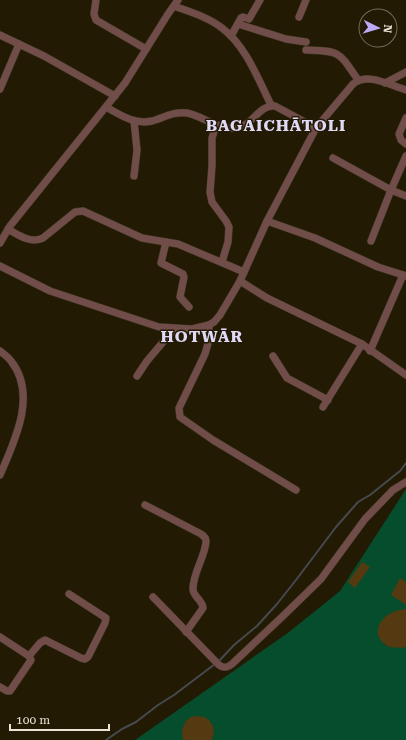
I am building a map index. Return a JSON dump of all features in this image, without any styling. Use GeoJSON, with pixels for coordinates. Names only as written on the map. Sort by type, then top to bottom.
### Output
{"type":"FeatureCollection","features":[{"type":"Feature","properties":{"kind":"street"},"geometry":{"type":"LineString","coordinates":[[96,0],[94,14],[96,20],[146,49]]}},
{"type":"Feature","properties":{"kind":"street"},"geometry":{"type":"LineString","coordinates":[[232,36],[242,17],[249,19],[260,0]]}},
{"type":"Feature","properties":{"kind":"street"},"geometry":{"type":"LineString","coordinates":[[299,17],[306,0]]}},
{"type":"Feature","properties":{"kind":"street"},"geometry":{"type":"LineString","coordinates":[[0,243],[5,232],[125,83],[176,3],[213,22],[232,36],[244,52],[271,105],[316,128]]}},
{"type":"Feature","properties":{"kind":"street"},"geometry":{"type":"LineString","coordinates":[[238,24],[286,39],[306,42]]}},
{"type":"Feature","properties":{"kind":"street"},"geometry":{"type":"LineString","coordinates":[[0,34],[44,56],[115,96]]}},
{"type":"Feature","properties":{"kind":"street"},"geometry":{"type":"LineString","coordinates":[[0,89],[19,44]]}},
{"type":"Feature","properties":{"kind":"street"},"geometry":{"type":"LineString","coordinates":[[306,50],[326,51],[339,55],[358,80]]}},
{"type":"Feature","properties":{"kind":"street"},"geometry":{"type":"LineString","coordinates":[[385,83],[406,72]]}},
{"type":"Feature","properties":{"kind":"street"},"geometry":{"type":"LineString","coordinates":[[0,266],[50,290],[159,327],[192,329],[209,325],[220,315],[240,281],[267,221],[316,128],[358,80],[368,79],[406,90]]}},
{"type":"Feature","properties":{"kind":"street"},"geometry":{"type":"LineString","coordinates":[[106,107],[124,118],[134,121],[146,122],[178,112],[185,112],[216,125],[233,128],[241,127],[271,105]]}},
{"type":"Feature","properties":{"kind":"street"},"geometry":{"type":"LineString","coordinates":[[406,118],[399,134],[400,138],[406,144]]}},
{"type":"Feature","properties":{"kind":"street"},"geometry":{"type":"LineString","coordinates":[[134,121],[137,150],[134,176]]}},
{"type":"Feature","properties":{"kind":"street"},"geometry":{"type":"LineString","coordinates":[[216,125],[212,138],[210,192],[212,202],[229,227],[228,242],[222,262]]}},
{"type":"Feature","properties":{"kind":"street"},"geometry":{"type":"LineString","coordinates":[[371,241],[406,156]]}},
{"type":"Feature","properties":{"kind":"street"},"geometry":{"type":"LineString","coordinates":[[332,158],[391,190],[406,196]]}},
{"type":"Feature","properties":{"kind":"street"},"geometry":{"type":"LineString","coordinates":[[5,232],[38,240],[43,238],[75,212],[81,211],[142,238],[178,244],[244,272]]}},
{"type":"Feature","properties":{"kind":"street"},"geometry":{"type":"LineString","coordinates":[[267,221],[308,236],[378,267],[405,276],[370,351]]}},
{"type":"Feature","properties":{"kind":"street"},"geometry":{"type":"LineString","coordinates":[[166,242],[161,263],[183,274],[184,277],[180,296],[189,307]]}},
{"type":"Feature","properties":{"kind":"street"},"geometry":{"type":"LineString","coordinates":[[240,281],[267,298],[362,344],[406,375]]}},
{"type":"Feature","properties":{"kind":"street"},"geometry":{"type":"LineString","coordinates":[[209,325],[207,347],[179,408],[180,417],[214,440],[296,490]]}},
{"type":"Feature","properties":{"kind":"street"},"geometry":{"type":"LineString","coordinates":[[137,376],[147,361],[174,329]]}},
{"type":"Feature","properties":{"kind":"street"},"geometry":{"type":"LineString","coordinates":[[323,407],[362,344]]}},
{"type":"Feature","properties":{"kind":"street"},"geometry":{"type":"LineString","coordinates":[[0,351],[11,361],[17,371],[21,380],[23,393],[23,406],[20,421],[0,475]]}},
{"type":"Feature","properties":{"kind":"street"},"geometry":{"type":"LineString","coordinates":[[273,356],[288,378],[328,400]]}},
{"type":"Feature","properties":{"kind":"street"},"geometry":{"type":"LineString","coordinates":[[153,596],[217,664],[224,667],[232,664],[307,594],[321,579],[370,514],[393,490],[406,482]]}},
{"type":"Feature","properties":{"kind":"street"},"geometry":{"type":"LineString","coordinates":[[145,505],[201,534],[205,538],[206,544],[196,570],[193,588],[194,593],[204,608],[186,632]]}},
{"type":"Feature","properties":{"kind":"street"},"geometry":{"type":"LineString","coordinates":[[29,656],[40,642],[45,640],[81,658],[88,658],[106,618],[69,594]]}},
{"type":"Feature","properties":{"kind":"street"},"geometry":{"type":"LineString","coordinates":[[0,637],[29,656],[31,659],[31,662],[10,690],[5,691],[0,687]]}},
{"type":"Feature","properties":{"kind":"green space"},"geometry":{"type":"Polygon","coordinates":[[[406,489],[406,740],[135,740],[289,632],[340,591],[406,489]]]}},
{"type":"Feature","properties":{"kind":"building"},"geometry":{"type":"Polygon","coordinates":[[[362,562],[370,567],[355,588],[348,582],[362,562]]]}},
{"type":"Feature","properties":{"kind":"building"},"geometry":{"type":"Polygon","coordinates":[[[400,578],[406,582],[406,605],[391,595],[400,578]]]}},
{"type":"Feature","properties":{"kind":"building"},"geometry":{"type":"Polygon","coordinates":[[[406,609],[406,646],[403,648],[389,647],[382,642],[378,635],[380,623],[386,616],[395,611],[406,609]]]}},
{"type":"Feature","properties":{"kind":"building"},"geometry":{"type":"Polygon","coordinates":[[[191,717],[204,717],[209,720],[213,726],[214,732],[212,740],[183,740],[182,733],[186,721],[191,717]]]}},
{"type":"Feature","properties":{"kind":"waterway"},"geometry":{"type":"LineString","coordinates":[[218,662],[234,645],[257,626],[277,604],[336,527],[358,502],[370,495],[400,471],[406,463]]}},
{"type":"Feature","properties":{"kind":"waterway"},"geometry":{"type":"LineString","coordinates":[[106,740],[122,729],[136,722],[215,664]]}},
{"type":"Feature","properties":{"kind":"district","name":"BAGAICHĀTOLI"},"geometry":{"type":"Point","coordinates":[276,125]}},
{"type":"Feature","properties":{"kind":"district","name":"HOTWĀR"},"geometry":{"type":"Point","coordinates":[202,336]}}]}
